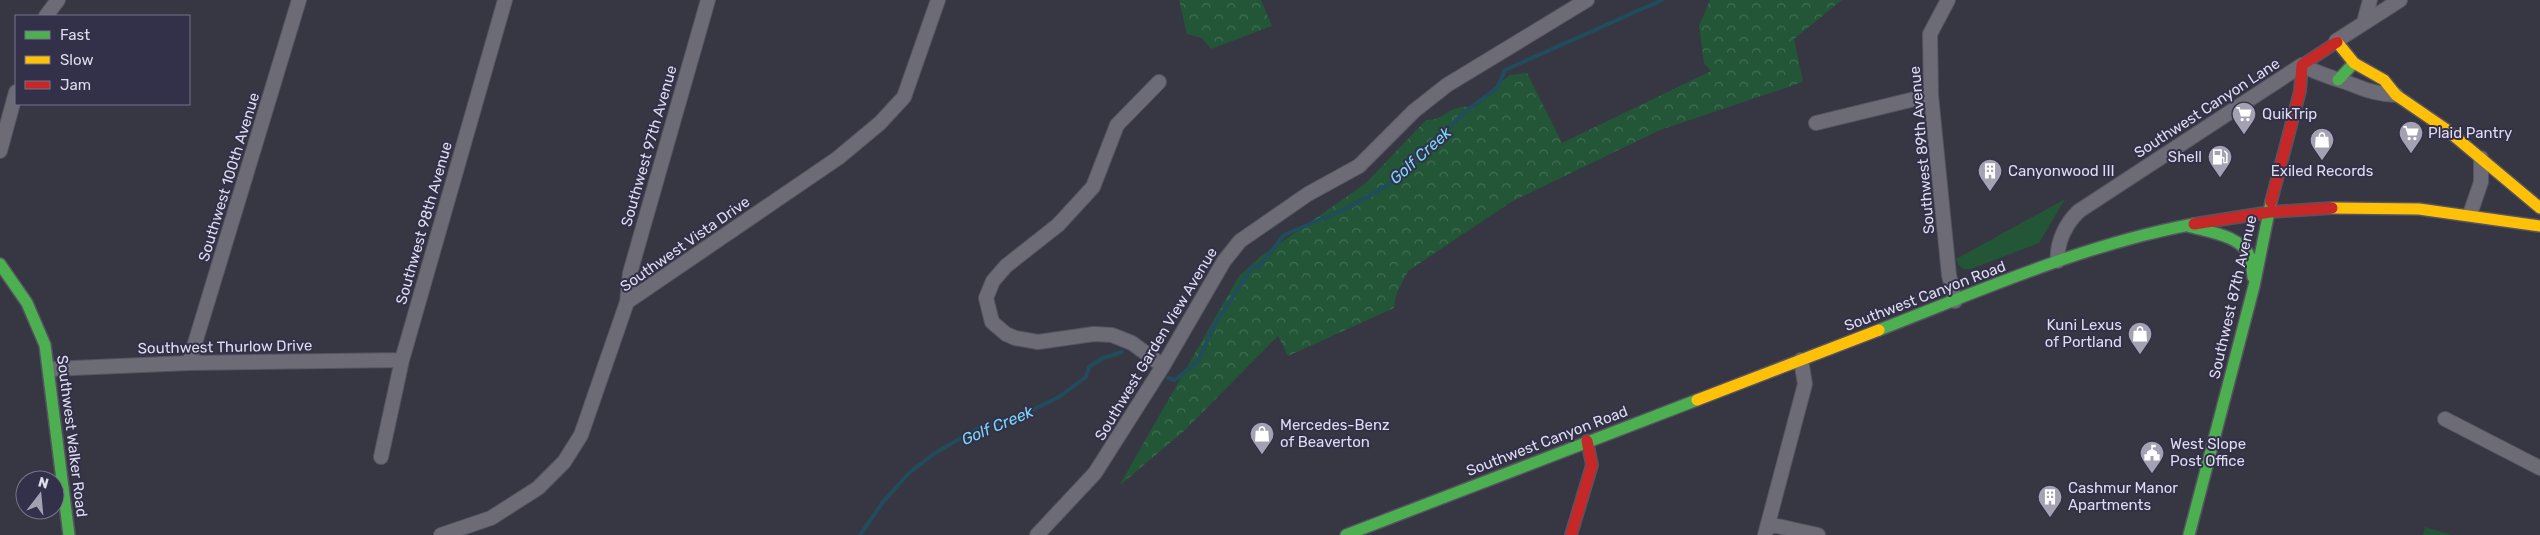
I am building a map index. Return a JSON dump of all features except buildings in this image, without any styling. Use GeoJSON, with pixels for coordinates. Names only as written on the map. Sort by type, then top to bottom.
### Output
{"type":"FeatureCollection","features":[{"type":"Feature","properties":{"kind":"main road"},"geometry":{"type":"LineString","coordinates":[[2336,41],[2354,63],[2384,80],[2396,95],[2448,130],[2540,208]]}},
{"type":"Feature","properties":{"kind":"main road","name":"Southwest Canyon Lane"},"geometry":{"type":"LineString","coordinates":[[2302,65],[2336,41]]}},
{"type":"Feature","properties":{"kind":"main road"},"geometry":{"type":"LineString","coordinates":[[2338,80],[2354,63]]}},
{"type":"Feature","properties":{"kind":"main road","name":"Southwest 87th Avenue"},"geometry":{"type":"LineString","coordinates":[[2189,535],[2254,286],[2300,91],[2302,65]]}},
{"type":"Feature","properties":{"kind":"main road","name":"Southwest Canyon Road"},"geometry":{"type":"LineString","coordinates":[[1346,535],[2058,261],[2132,238],[2184,225],[2270,212],[2329,208],[2401,208],[2470,214],[2540,226]]}},
{"type":"Feature","properties":{"kind":"main road"},"geometry":{"type":"LineString","coordinates":[[2184,225],[2234,241],[2243,246],[2251,258],[2254,286]]}},
{"type":"Feature","properties":{"kind":"main road","name":"Southwest Walker Road"},"geometry":{"type":"LineString","coordinates":[[0,264],[27,303],[45,345],[50,369],[69,535]]}},
{"type":"Feature","properties":{"kind":"main road"},"geometry":{"type":"LineString","coordinates":[[1570,535],[1592,465],[1587,442]]}},
{"type":"Feature","properties":{"kind":"street"},"geometry":{"type":"LineString","coordinates":[[47,15],[58,0]]}},
{"type":"Feature","properties":{"kind":"street","name":"Southwest 100th Avenue"},"geometry":{"type":"LineString","coordinates":[[190,362],[299,0]]}},
{"type":"Feature","properties":{"kind":"street","name":"Southwest 98th Avenue"},"geometry":{"type":"LineString","coordinates":[[381,457],[402,360],[505,0]]}},
{"type":"Feature","properties":{"kind":"street","name":"Southwest 97th Avenue"},"geometry":{"type":"LineString","coordinates":[[626,302],[630,273],[708,0]]}},
{"type":"Feature","properties":{"kind":"street","name":"Southwest Vista Drive"},"geometry":{"type":"LineString","coordinates":[[441,535],[491,518],[538,488],[564,462],[582,435],[626,302],[838,158],[880,123],[904,97],[938,0]]}},
{"type":"Feature","properties":{"kind":"street","name":"Southwest Garden View Avenue"},"geometry":{"type":"LineString","coordinates":[[1037,535],[1095,473],[1163,366],[1224,261],[1240,241],[1308,194],[1359,166],[1414,111],[1448,84],[1587,0]]}},
{"type":"Feature","properties":{"kind":"street","name":"Southwest 89th Avenue"},"geometry":{"type":"LineString","coordinates":[[1948,0],[1930,34],[1931,95],[1949,275],[1955,301]]}},
{"type":"Feature","properties":{"kind":"street"},"geometry":{"type":"LineString","coordinates":[[2364,22],[2370,0]]}},
{"type":"Feature","properties":{"kind":"street","name":"Southwest Canyon Lane"},"geometry":{"type":"LineString","coordinates":[[2336,41],[2400,0]]}},
{"type":"Feature","properties":{"kind":"street"},"geometry":{"type":"LineString","coordinates":[[2302,65],[2318,74],[2374,94],[2396,95]]}},
{"type":"Feature","properties":{"kind":"street","name":"Southwest Canyon Lane"},"geometry":{"type":"LineString","coordinates":[[2058,261],[2058,248],[2063,235],[2073,217],[2079,211],[2302,65]]}},
{"type":"Feature","properties":{"kind":"street"},"geometry":{"type":"LineString","coordinates":[[1158,82],[1118,125],[1110,139],[1106,160],[1093,187],[1058,225],[1006,266],[993,281],[986,298],[992,322],[998,329],[1015,338],[1038,342],[1094,334],[1112,335],[1132,343],[1163,366]]}},
{"type":"Feature","properties":{"kind":"street"},"geometry":{"type":"LineString","coordinates":[[1816,123],[1931,95]]}},
{"type":"Feature","properties":{"kind":"street"},"geometry":{"type":"LineString","coordinates":[[0,151],[15,96]]}},
{"type":"Feature","properties":{"kind":"street"},"geometry":{"type":"LineString","coordinates":[[2470,214],[2481,182],[2481,158]]}},
{"type":"Feature","properties":{"kind":"street","name":"Southwest Thurlow Drive"},"geometry":{"type":"LineString","coordinates":[[50,369],[190,362],[402,360]]}},
{"type":"Feature","properties":{"kind":"street"},"geometry":{"type":"LineString","coordinates":[[1801,360],[1805,384],[1767,529],[1818,535]]}},
{"type":"Feature","properties":{"kind":"street"},"geometry":{"type":"LineString","coordinates":[[2445,419],[2540,468]]}},
{"type":"Feature","properties":{"kind":"green space"},"geometry":{"type":"Polygon","coordinates":[[[1179,0],[1261,0],[1272,26],[1211,49],[1202,38],[1187,34],[1179,0]]]}},
{"type":"Feature","properties":{"kind":"green space"},"geometry":{"type":"Polygon","coordinates":[[[1710,0],[1842,0],[1794,39],[1803,82],[1660,130],[1511,202],[1408,271],[1396,295],[1394,308],[1288,356],[1278,336],[1184,431],[1119,486],[1239,276],[1260,257],[1365,184],[1426,120],[1438,118],[1456,108],[1469,107],[1510,75],[1527,73],[1562,143],[1711,71],[1704,63],[1699,26],[1710,0]]]}},
{"type":"Feature","properties":{"kind":"green space"},"geometry":{"type":"Polygon","coordinates":[[[2065,199],[2039,243],[1971,269],[1965,269],[1958,264],[1956,259],[2065,199]]]}},
{"type":"Feature","properties":{"kind":"green space"},"geometry":{"type":"Polygon","coordinates":[[[2425,527],[2452,535],[2423,535],[2425,527]]]}},
{"type":"Feature","properties":{"kind":"waterway","name":"Golf Creek"},"geometry":{"type":"LineString","coordinates":[[1168,378],[1175,380],[1198,361],[1214,326],[1253,266],[1259,267],[1284,235],[1352,206],[1396,180],[1465,112],[1497,88],[1505,70],[1662,0]]}},
{"type":"Feature","properties":{"kind":"waterway","name":"Golf Creek"},"geometry":{"type":"LineString","coordinates":[[860,535],[883,502],[909,473],[935,453],[977,429],[1010,421],[1059,397],[1086,377],[1089,367],[1103,358],[1122,352]]}},
{"type":"Feature","properties":{"kind":"traffic: fast"},"geometry":{"type":"LineString","coordinates":[[2338,80],[2354,63]]}},
{"type":"Feature","properties":{"kind":"traffic: fast"},"geometry":{"type":"LineString","coordinates":[[2189,535],[2254,286],[2271,202]]}},
{"type":"Feature","properties":{"kind":"traffic: fast"},"geometry":{"type":"LineString","coordinates":[[1879,330],[1995,284],[2074,256],[2113,243],[2194,224]]}},
{"type":"Feature","properties":{"kind":"traffic: fast"},"geometry":{"type":"LineString","coordinates":[[2188,226],[2223,235],[2239,244],[2250,257],[2253,277]]}},
{"type":"Feature","properties":{"kind":"traffic: fast"},"geometry":{"type":"LineString","coordinates":[[0,264],[27,303],[45,345],[69,535]]}},
{"type":"Feature","properties":{"kind":"traffic: fast"},"geometry":{"type":"LineString","coordinates":[[1346,535],[1697,400]]}},
{"type":"Feature","properties":{"kind":"traffic: slow"},"geometry":{"type":"LineString","coordinates":[[2337,42],[2354,63],[2384,80],[2396,95],[2447,130],[2540,208]]}},
{"type":"Feature","properties":{"kind":"traffic: slow"},"geometry":{"type":"LineString","coordinates":[[2332,208],[2419,209],[2540,226]]}},
{"type":"Feature","properties":{"kind":"traffic: slow"},"geometry":{"type":"LineString","coordinates":[[1697,400],[1879,330]]}},
{"type":"Feature","properties":{"kind":"traffic: jam"},"geometry":{"type":"LineString","coordinates":[[2271,202],[2300,91],[2302,65],[2337,42]]}},
{"type":"Feature","properties":{"kind":"traffic: jam"},"geometry":{"type":"LineString","coordinates":[[2194,224],[2270,212],[2332,208]]}},
{"type":"Feature","properties":{"kind":"traffic: jam"},"geometry":{"type":"LineString","coordinates":[[1571,535],[1592,465],[1587,441]]}},
{"type":"Feature","properties":{"kind":"place","name":"QuikTrip"},"geometry":{"type":"Point","coordinates":[2244,135]}},
{"type":"Feature","properties":{"kind":"place","name":"Plaid Pantry"},"geometry":{"type":"Point","coordinates":[2411,154]}},
{"type":"Feature","properties":{"kind":"place","name":"Exiled Records"},"geometry":{"type":"Point","coordinates":[2322,161]}},
{"type":"Feature","properties":{"kind":"place","name":"Shell"},"geometry":{"type":"Point","coordinates":[2220,178]}},
{"type":"Feature","properties":{"kind":"place","name":"Canyonwood III"},"geometry":{"type":"Point","coordinates":[1990,192]}},
{"type":"Feature","properties":{"kind":"place","name":"Kuni Lexus of Portland"},"geometry":{"type":"Point","coordinates":[2140,355]}},
{"type":"Feature","properties":{"kind":"place","name":"Mercedes-Benz of Beaverton"},"geometry":{"type":"Point","coordinates":[1262,455]}},
{"type":"Feature","properties":{"kind":"place","name":"West Slope Post Office"},"geometry":{"type":"Point","coordinates":[2152,474]}},
{"type":"Feature","properties":{"kind":"place","name":"Cashmur Manor Apartments"},"geometry":{"type":"Point","coordinates":[2050,518]}}]}
